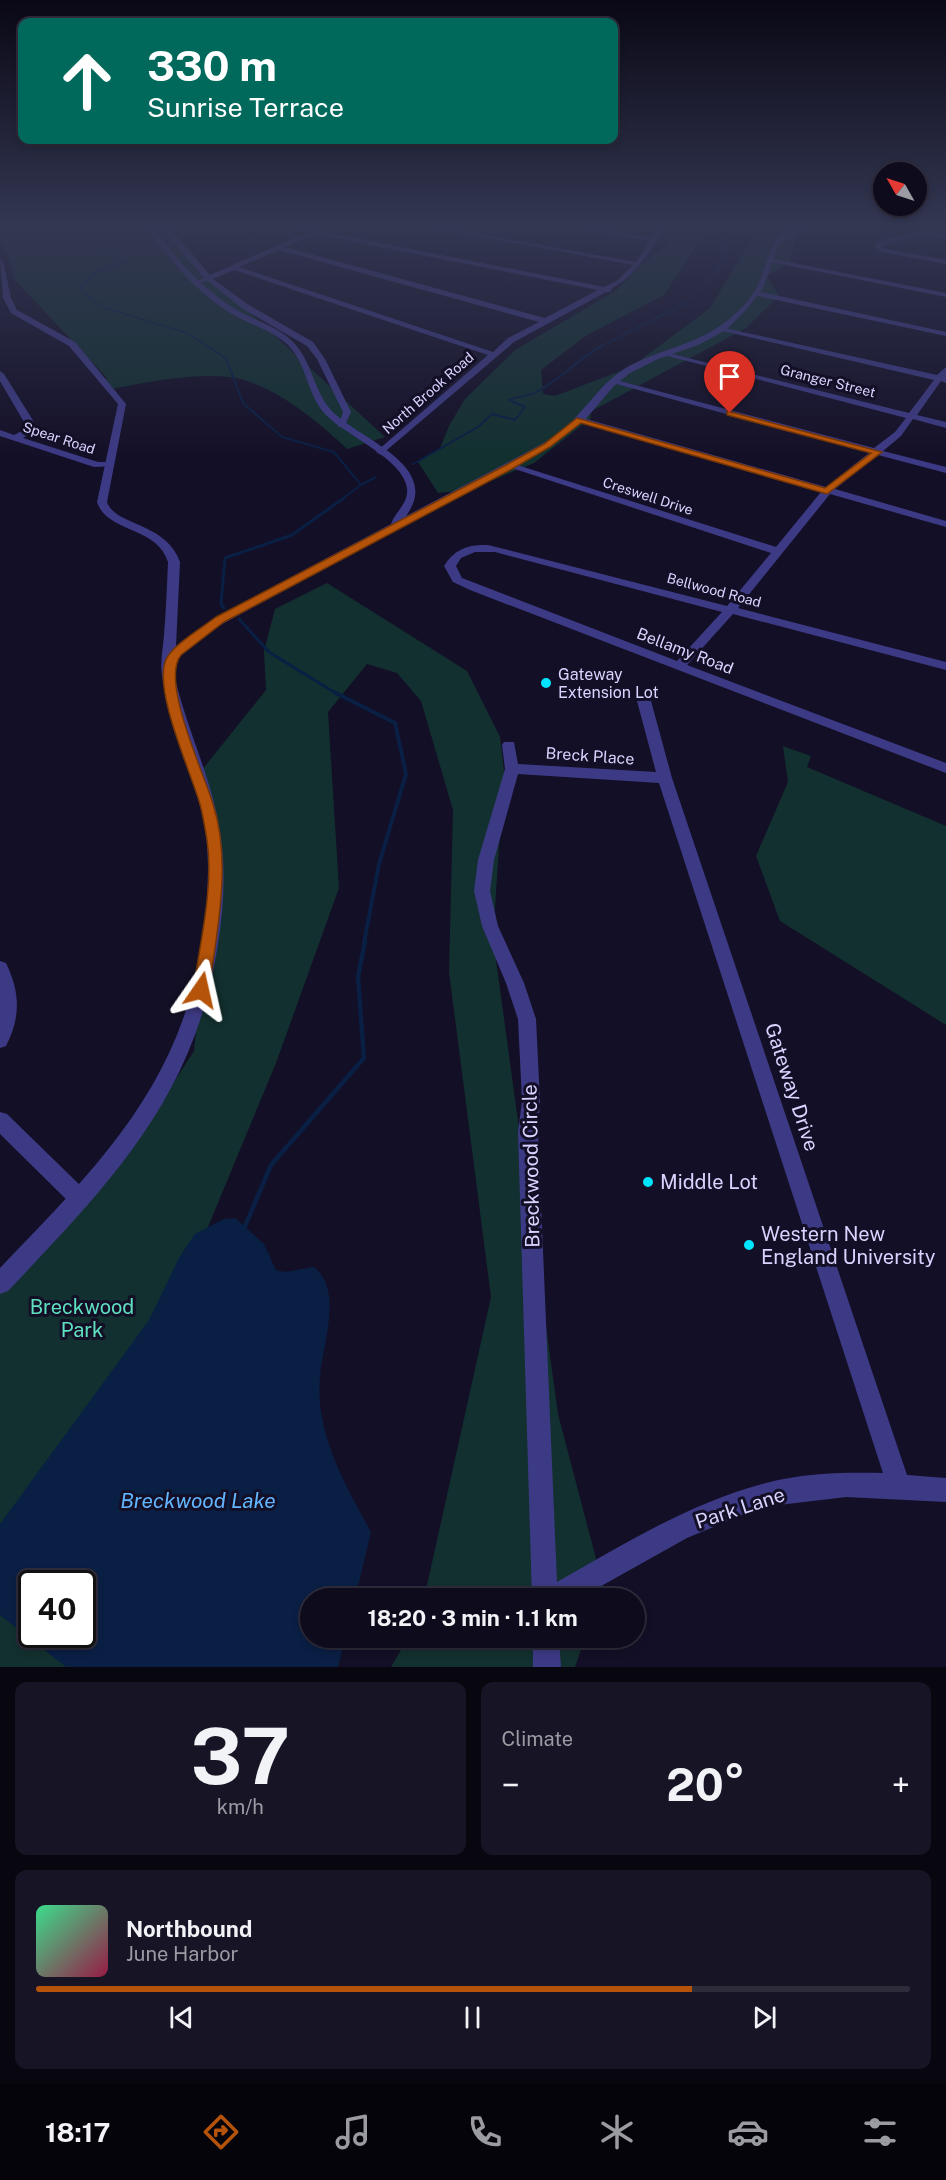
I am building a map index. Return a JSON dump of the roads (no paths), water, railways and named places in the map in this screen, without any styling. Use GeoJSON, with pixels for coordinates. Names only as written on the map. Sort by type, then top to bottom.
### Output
{"type":"FeatureCollection","features":[{"type":"Feature","properties":{"kind":"street"},"geometry":{"type":"LineString","coordinates":[[0,1283],[80,1199],[138,1127],[163,1088],[189,1032],[205,974],[215,877],[213,832],[207,806],[182,734],[168,669],[174,562],[171,553],[152,534],[114,518],[105,511],[102,502],[122,404],[72,344],[14,311],[11,305]]}},
{"type":"Feature","properties":{"kind":"street"},"geometry":{"type":"LineString","coordinates":[[224,305],[276,333],[291,344],[304,361],[320,403],[340,425],[381,452],[407,473],[414,488],[413,498],[404,514],[385,532]]}},
{"type":"Feature","properties":{"kind":"street"},"geometry":{"type":"LineString","coordinates":[[243,305],[297,334],[320,356],[336,397],[347,411],[340,425]]}},
{"type":"Feature","properties":{"kind":"street"},"geometry":{"type":"LineString","coordinates":[[347,305],[492,354]]}},
{"type":"Feature","properties":{"kind":"street"},"geometry":{"type":"LineString","coordinates":[[487,305],[546,321]]}},
{"type":"Feature","properties":{"kind":"street","name":"North Brook Road"},"geometry":{"type":"LineString","coordinates":[[381,452],[514,337],[578,305]]}},
{"type":"Feature","properties":{"kind":"street"},"geometry":{"type":"LineString","coordinates":[[169,635],[198,631],[511,466],[547,445],[580,420],[614,381],[631,369],[698,345],[723,328],[745,305]]}},
{"type":"Feature","properties":{"kind":"street"},"geometry":{"type":"LineString","coordinates":[[811,305],[946,334]]}},
{"type":"Feature","properties":{"kind":"street"},"geometry":{"type":"LineString","coordinates":[[679,666],[730,610],[827,491],[898,434],[944,376],[723,328]]}},
{"type":"Feature","properties":{"kind":"street","name":"Granger Street"},"geometry":{"type":"LineString","coordinates":[[668,355],[946,425]]}},
{"type":"Feature","properties":{"kind":"street"},"geometry":{"type":"LineString","coordinates":[[0,374],[29,422],[27,433],[14,438]]}},
{"type":"Feature","properties":{"kind":"street"},"geometry":{"type":"LineString","coordinates":[[614,381],[946,470]]}},
{"type":"Feature","properties":{"kind":"street"},"geometry":{"type":"LineString","coordinates":[[580,420],[946,524]]}},
{"type":"Feature","properties":{"kind":"street","name":"Spear Road"},"geometry":{"type":"LineString","coordinates":[[0,433],[98,465],[111,464]]}},
{"type":"Feature","properties":{"kind":"street","name":"Creswell Drive"},"geometry":{"type":"LineString","coordinates":[[511,466],[777,551]]}},
{"type":"Feature","properties":{"kind":"street"},"geometry":{"type":"LineString","coordinates":[[413,498],[440,503]]}},
{"type":"Feature","properties":{"kind":"street","name":"Bellwood Road"},"geometry":{"type":"LineString","coordinates":[[473,548],[502,551],[946,666]]}},
{"type":"Feature","properties":{"kind":"street","name":"Bellamy Road"},"geometry":{"type":"LineString","coordinates":[[473,548],[458,555],[451,563],[451,573],[462,583],[946,768]]}},
{"type":"Feature","properties":{"kind":"street"},"geometry":{"type":"LineString","coordinates":[[168,669],[177,652],[220,620]]}},
{"type":"Feature","properties":{"kind":"street","name":"Gateway Drive"},"geometry":{"type":"LineString","coordinates":[[644,701],[665,778],[898,1486]]}},
{"type":"Feature","properties":{"kind":"street","name":"Breckwood Circle"},"geometry":{"type":"LineString","coordinates":[[509,745],[512,769],[486,860],[483,891],[488,920],[522,1002],[529,1034],[531,1101],[528,1132],[545,1588]]}},
{"type":"Feature","properties":{"kind":"street","name":"Breck Place"},"geometry":{"type":"LineString","coordinates":[[512,769],[665,778]]}},
{"type":"Feature","properties":{"kind":"street"},"geometry":{"type":"LineString","coordinates":[[0,968],[9,985],[9,1014],[0,1040]]}},
{"type":"Feature","properties":{"kind":"street"},"geometry":{"type":"LineString","coordinates":[[0,1121],[80,1199]]}},
{"type":"Feature","properties":{"kind":"street","name":"Park Lane"},"geometry":{"type":"LineString","coordinates":[[573,1588],[666,1536],[746,1503],[812,1487],[898,1486],[946,1490]]}},
{"type":"Feature","properties":{"kind":"street"},"geometry":{"type":"LineString","coordinates":[[546,1648],[547,1667]]}},
{"type":"Feature","properties":{"kind":"water","name":"Breckwood Lake"},"geometry":{"type":"Polygon","coordinates":[[[235,1218],[264,1244],[276,1270],[285,1272],[314,1267],[323,1277],[328,1290],[329,1319],[320,1377],[322,1419],[342,1477],[371,1532],[358,1588],[300,1588],[300,1648],[343,1648],[338,1667],[66,1667],[42,1648],[96,1648],[96,1570],[18,1570],[18,1629],[0,1615],[0,1524],[149,1320],[180,1256],[195,1234],[224,1219],[235,1218]]]}},
{"type":"Feature","properties":{"kind":"waterway"},"geometry":{"type":"LineString","coordinates":[[100,305],[187,333],[208,347]]}},
{"type":"Feature","properties":{"kind":"waterway"},"geometry":{"type":"LineString","coordinates":[[600,347],[683,305]]}},
{"type":"Feature","properties":{"kind":"waterway"},"geometry":{"type":"LineString","coordinates":[[206,345],[226,358],[243,403],[282,437],[334,452],[361,485]]}},
{"type":"Feature","properties":{"kind":"waterway"},"geometry":{"type":"LineString","coordinates":[[413,464],[478,427],[492,414],[515,420],[525,407],[509,400],[545,387],[603,345]]}},
{"type":"Feature","properties":{"kind":"waterway"},"geometry":{"type":"LineString","coordinates":[[361,485],[376,477]]}},
{"type":"Feature","properties":{"kind":"waterway"},"geometry":{"type":"LineString","coordinates":[[342,499],[361,485]]}},
{"type":"Feature","properties":{"kind":"waterway"},"geometry":{"type":"LineString","coordinates":[[224,608],[221,604],[225,558],[292,535],[344,498]]}},
{"type":"Feature","properties":{"kind":"waterway"},"geometry":{"type":"LineString","coordinates":[[239,619],[269,652],[337,694]]}},
{"type":"Feature","properties":{"kind":"waterway"},"geometry":{"type":"LineString","coordinates":[[334,692],[395,723],[406,774],[379,864],[364,943]]}},
{"type":"Feature","properties":{"kind":"waterway"},"geometry":{"type":"LineString","coordinates":[[243,1231],[271,1165],[364,1058],[358,977],[365,941]]}},
{"type":"Feature","properties":{"kind":"place","name":"Gateway Extension Lot"},"geometry":{"type":"Point","coordinates":[546,683]}},
{"type":"Feature","properties":{"kind":"place","name":"Middle Lot"},"geometry":{"type":"Point","coordinates":[648,1182]}},
{"type":"Feature","properties":{"kind":"place","name":"Western New England University"},"geometry":{"type":"Point","coordinates":[749,1245]}},
{"type":"Feature","properties":{"kind":"park label","name":"Breckwood Park"},"geometry":{"type":"Point","coordinates":[82,1318]}}]}
